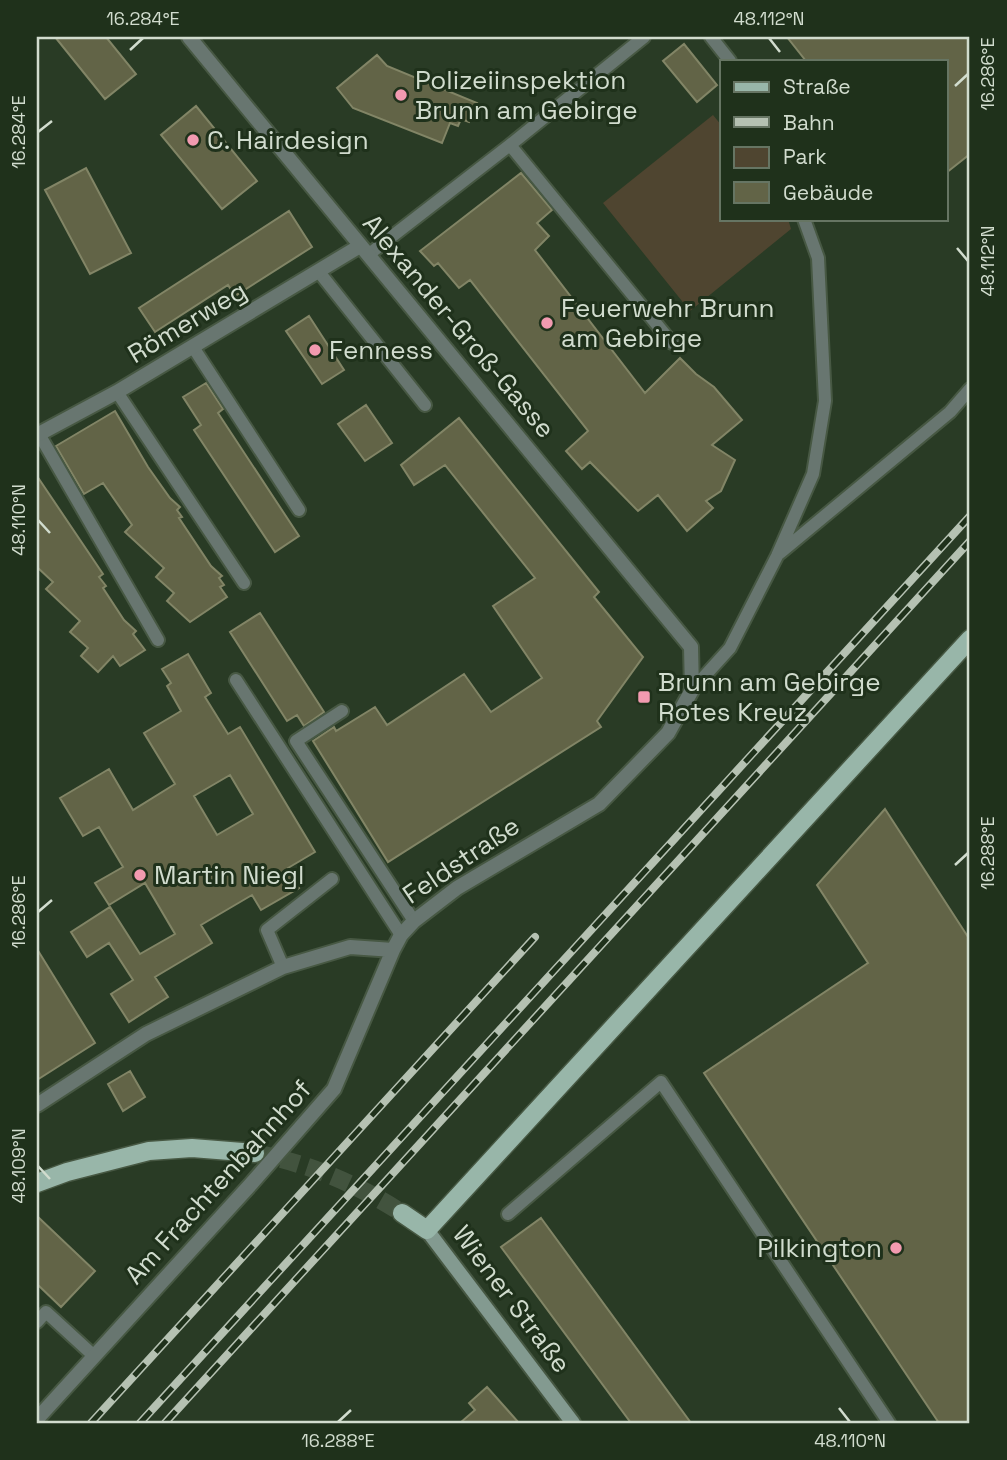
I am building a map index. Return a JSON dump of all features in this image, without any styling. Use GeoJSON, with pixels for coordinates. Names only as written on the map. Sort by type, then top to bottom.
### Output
{"type":"FeatureCollection","features":[{"type":"Feature","properties":{"kind":"main road"},"geometry":{"type":"LineString","coordinates":[[427,1230],[970,639]]}},
{"type":"Feature","properties":{"kind":"main road"},"geometry":{"type":"LineString","coordinates":[[37,1183],[149,1151],[192,1148],[255,1153]]}},
{"type":"Feature","properties":{"kind":"main road","name":"Wiener Straße"},"geometry":{"type":"LineString","coordinates":[[402,1213],[427,1230],[573,1423]]}},
{"type":"Feature","properties":{"kind":"street","name":"Alexander-Groß-Gasse"},"geometry":{"type":"LineString","coordinates":[[189,37],[691,647],[692,690]]}},
{"type":"Feature","properties":{"kind":"street","name":"Römerweg"},"geometry":{"type":"LineString","coordinates":[[38,434],[117,392],[319,272],[364,251]]}},
{"type":"Feature","properties":{"kind":"street","name":"Feldstraße"},"geometry":{"type":"LineString","coordinates":[[393,950],[401,935],[414,921],[457,888],[598,804],[668,733],[692,690]]}},
{"type":"Feature","properties":{"kind":"street"},"geometry":{"type":"LineString","coordinates":[[37,1105],[146,1034],[283,967],[350,947],[393,950]]}},
{"type":"Feature","properties":{"kind":"street","name":"Am Frachtenbahnhof"},"geometry":{"type":"LineString","coordinates":[[37,1419],[334,1089],[393,950]]}},
{"type":"Feature","properties":{"kind":"lane"},"geometry":{"type":"LineString","coordinates":[[364,251],[510,145],[644,37]]}},
{"type":"Feature","properties":{"kind":"lane"},"geometry":{"type":"LineString","coordinates":[[711,37],[729,60]]}},
{"type":"Feature","properties":{"kind":"lane"},"geometry":{"type":"LineString","coordinates":[[510,145],[672,343]]}},
{"type":"Feature","properties":{"kind":"lane"},"geometry":{"type":"LineString","coordinates":[[692,690],[730,648],[778,556],[813,474],[825,401],[818,258],[804,220]]}},
{"type":"Feature","properties":{"kind":"lane"},"geometry":{"type":"LineString","coordinates":[[319,272],[425,405]]}},
{"type":"Feature","properties":{"kind":"lane"},"geometry":{"type":"LineString","coordinates":[[193,347],[299,510]]}},
{"type":"Feature","properties":{"kind":"lane"},"geometry":{"type":"LineString","coordinates":[[778,556],[950,412],[970,390]]}},
{"type":"Feature","properties":{"kind":"lane"},"geometry":{"type":"LineString","coordinates":[[117,392],[244,583]]}},
{"type":"Feature","properties":{"kind":"lane"},"geometry":{"type":"LineString","coordinates":[[38,434],[158,640]]}},
{"type":"Feature","properties":{"kind":"lane"},"geometry":{"type":"LineString","coordinates":[[236,680],[401,935]]}},
{"type":"Feature","properties":{"kind":"lane"},"geometry":{"type":"LineString","coordinates":[[342,711],[296,741],[414,921]]}},
{"type":"Feature","properties":{"kind":"lane"},"geometry":{"type":"LineString","coordinates":[[283,967],[267,930],[332,879]]}},
{"type":"Feature","properties":{"kind":"lane"},"geometry":{"type":"LineString","coordinates":[[508,1214],[661,1082],[889,1423]]}},
{"type":"Feature","properties":{"kind":"lane"},"geometry":{"type":"LineString","coordinates":[[37,1322],[46,1312],[94,1356]]}},
{"type":"Feature","properties":{"kind":"green space"},"geometry":{"type":"Polygon","coordinates":[[[713,115],[720,124],[720,220],[788,220],[791,229],[690,311],[603,203],[713,115]]]}},
{"type":"Feature","properties":{"kind":"building"},"geometry":{"type":"Polygon","coordinates":[[[55,37],[106,37],[136,74],[105,99],[55,37]]]}},
{"type":"Feature","properties":{"kind":"building"},"geometry":{"type":"Polygon","coordinates":[[[787,37],[970,37],[970,154],[948,171],[948,60],[805,60],[787,37]]]}},
{"type":"Feature","properties":{"kind":"building"},"geometry":{"type":"Polygon","coordinates":[[[684,44],[717,85],[697,102],[663,61],[684,44]]]}},
{"type":"Feature","properties":{"kind":"building","name":"Polizeiinspektion Brunn am Gebirge"},"geometry":{"type":"Polygon","coordinates":[[[377,55],[387,66],[477,103],[469,122],[461,119],[458,126],[450,123],[442,143],[353,108],[337,88],[377,55]]]}},
{"type":"Feature","properties":{"kind":"building"},"geometry":{"type":"Polygon","coordinates":[[[196,106],[257,181],[222,209],[161,135],[196,106]]]}},
{"type":"Feature","properties":{"kind":"building"},"geometry":{"type":"Polygon","coordinates":[[[86,168],[131,253],[90,274],[45,190],[86,168]]]}},
{"type":"Feature","properties":{"kind":"building","name":"Feuerwehr Brunn am Gebirge"},"geometry":{"type":"Polygon","coordinates":[[[521,173],[552,210],[537,223],[549,236],[535,250],[645,393],[680,358],[714,387],[742,420],[712,445],[735,460],[721,491],[706,501],[713,508],[687,531],[658,495],[638,511],[590,462],[582,469],[566,451],[588,431],[470,280],[459,288],[438,263],[434,266],[420,251],[521,173]]]}},
{"type":"Feature","properties":{"kind":"building"},"geometry":{"type":"Polygon","coordinates":[[[289,211],[312,247],[235,296],[228,285],[155,332],[139,308],[289,211]]]}},
{"type":"Feature","properties":{"kind":"building","name":"Fenness"},"geometry":{"type":"Polygon","coordinates":[[[309,316],[344,370],[322,384],[286,331],[309,316]]]}},
{"type":"Feature","properties":{"kind":"building"},"geometry":{"type":"Polygon","coordinates":[[[206,383],[223,409],[218,413],[299,536],[275,552],[194,430],[201,425],[183,397],[206,383]]]}},
{"type":"Feature","properties":{"kind":"building"},"geometry":{"type":"Polygon","coordinates":[[[366,405],[392,443],[365,461],[338,424],[366,405]]]}},
{"type":"Feature","properties":{"kind":"building"},"geometry":{"type":"Polygon","coordinates":[[[115,411],[148,467],[170,498],[180,507],[177,510],[182,517],[179,518],[211,566],[222,576],[219,578],[224,585],[220,587],[227,597],[190,622],[167,601],[174,593],[156,577],[164,568],[125,532],[132,525],[103,483],[84,494],[56,446],[115,411]]]}},
{"type":"Feature","properties":{"kind":"building"},"geometry":{"type":"Polygon","coordinates":[[[459,418],[599,592],[594,597],[643,657],[597,721],[601,727],[388,862],[313,741],[334,727],[336,731],[375,707],[387,725],[464,674],[491,712],[542,678],[493,606],[535,578],[445,465],[414,485],[401,465],[459,418]]]}},
{"type":"Feature","properties":{"kind":"building"},"geometry":{"type":"Polygon","coordinates":[[[37,476],[103,574],[99,577],[106,586],[103,588],[124,620],[136,631],[133,634],[145,650],[120,666],[113,656],[98,672],[81,656],[88,648],[70,632],[80,621],[46,589],[53,582],[37,567],[37,476]]]}},
{"type":"Feature","properties":{"kind":"building"},"geometry":{"type":"Polygon","coordinates":[[[260,613],[324,712],[304,726],[297,715],[287,721],[230,632],[260,613]]]}},
{"type":"Feature","properties":{"kind":"building"},"geometry":{"type":"Polygon","coordinates":[[[188,654],[211,693],[205,697],[228,734],[240,727],[315,852],[288,868],[299,888],[261,910],[252,895],[201,925],[212,943],[155,977],[168,997],[129,1022],[111,994],[133,980],[109,943],[87,957],[71,932],[110,907],[140,954],[175,934],[145,883],[109,905],[95,883],[123,867],[99,827],[83,836],[60,798],[109,769],[133,810],[175,784],[144,733],[181,711],[167,686],[171,683],[162,669],[188,654]],[[230,775],[194,796],[217,835],[253,814],[230,775]]]}},
{"type":"Feature","properties":{"kind":"building","name":"Pilkington"},"geometry":{"type":"Polygon","coordinates":[[[885,809],[970,940],[970,1423],[939,1423],[704,1073],[868,963],[817,885],[885,809]]]}},
{"type":"Feature","properties":{"kind":"building"},"geometry":{"type":"Polygon","coordinates":[[[37,949],[95,1043],[37,1080],[37,949]]]}},
{"type":"Feature","properties":{"kind":"building"},"geometry":{"type":"Polygon","coordinates":[[[130,1071],[145,1097],[123,1111],[108,1084],[130,1071]]]}},
{"type":"Feature","properties":{"kind":"building"},"geometry":{"type":"Polygon","coordinates":[[[37,1216],[95,1271],[61,1307],[37,1284],[37,1216]]]}},
{"type":"Feature","properties":{"kind":"building"},"geometry":{"type":"Polygon","coordinates":[[[541,1218],[691,1423],[631,1423],[501,1247],[541,1218]]]}},
{"type":"Feature","properties":{"kind":"building"},"geometry":{"type":"Polygon","coordinates":[[[487,1387],[519,1423],[460,1423],[475,1410],[469,1403],[487,1387]]]}},
{"type":"Feature","properties":{"kind":"tunnel"},"geometry":{"type":"LineString","coordinates":[[255,1153],[332,1176],[402,1213]]}},
{"type":"Feature","properties":{"kind":"railway"},"geometry":{"type":"LineString","coordinates":[[140,1423],[970,516]]}},
{"type":"Feature","properties":{"kind":"railway"},"geometry":{"type":"LineString","coordinates":[[165,1423],[970,541]]}},
{"type":"Feature","properties":{"kind":"railway"},"geometry":{"type":"LineString","coordinates":[[91,1423],[535,937]]}},
{"type":"Feature","properties":{"kind":"place","name":"Polizeiinspektion Brunn am Gebirge"},"geometry":{"type":"Point","coordinates":[401,95]}},
{"type":"Feature","properties":{"kind":"place","name":"C. Hairdesign"},"geometry":{"type":"Point","coordinates":[193,140]}},
{"type":"Feature","properties":{"kind":"place","name":"Feuerwehr Brunn am Gebirge"},"geometry":{"type":"Point","coordinates":[547,323]}},
{"type":"Feature","properties":{"kind":"place","name":"Fenness"},"geometry":{"type":"Point","coordinates":[315,350]}},
{"type":"Feature","properties":{"kind":"place","name":"Brunn am Gebirge Rotes Kreuz"},"geometry":{"type":"Point","coordinates":[644,697]}},
{"type":"Feature","properties":{"kind":"place","name":"Martin Niegl"},"geometry":{"type":"Point","coordinates":[140,875]}},
{"type":"Feature","properties":{"kind":"place","name":"Pilkington"},"geometry":{"type":"Point","coordinates":[896,1248]}}]}
